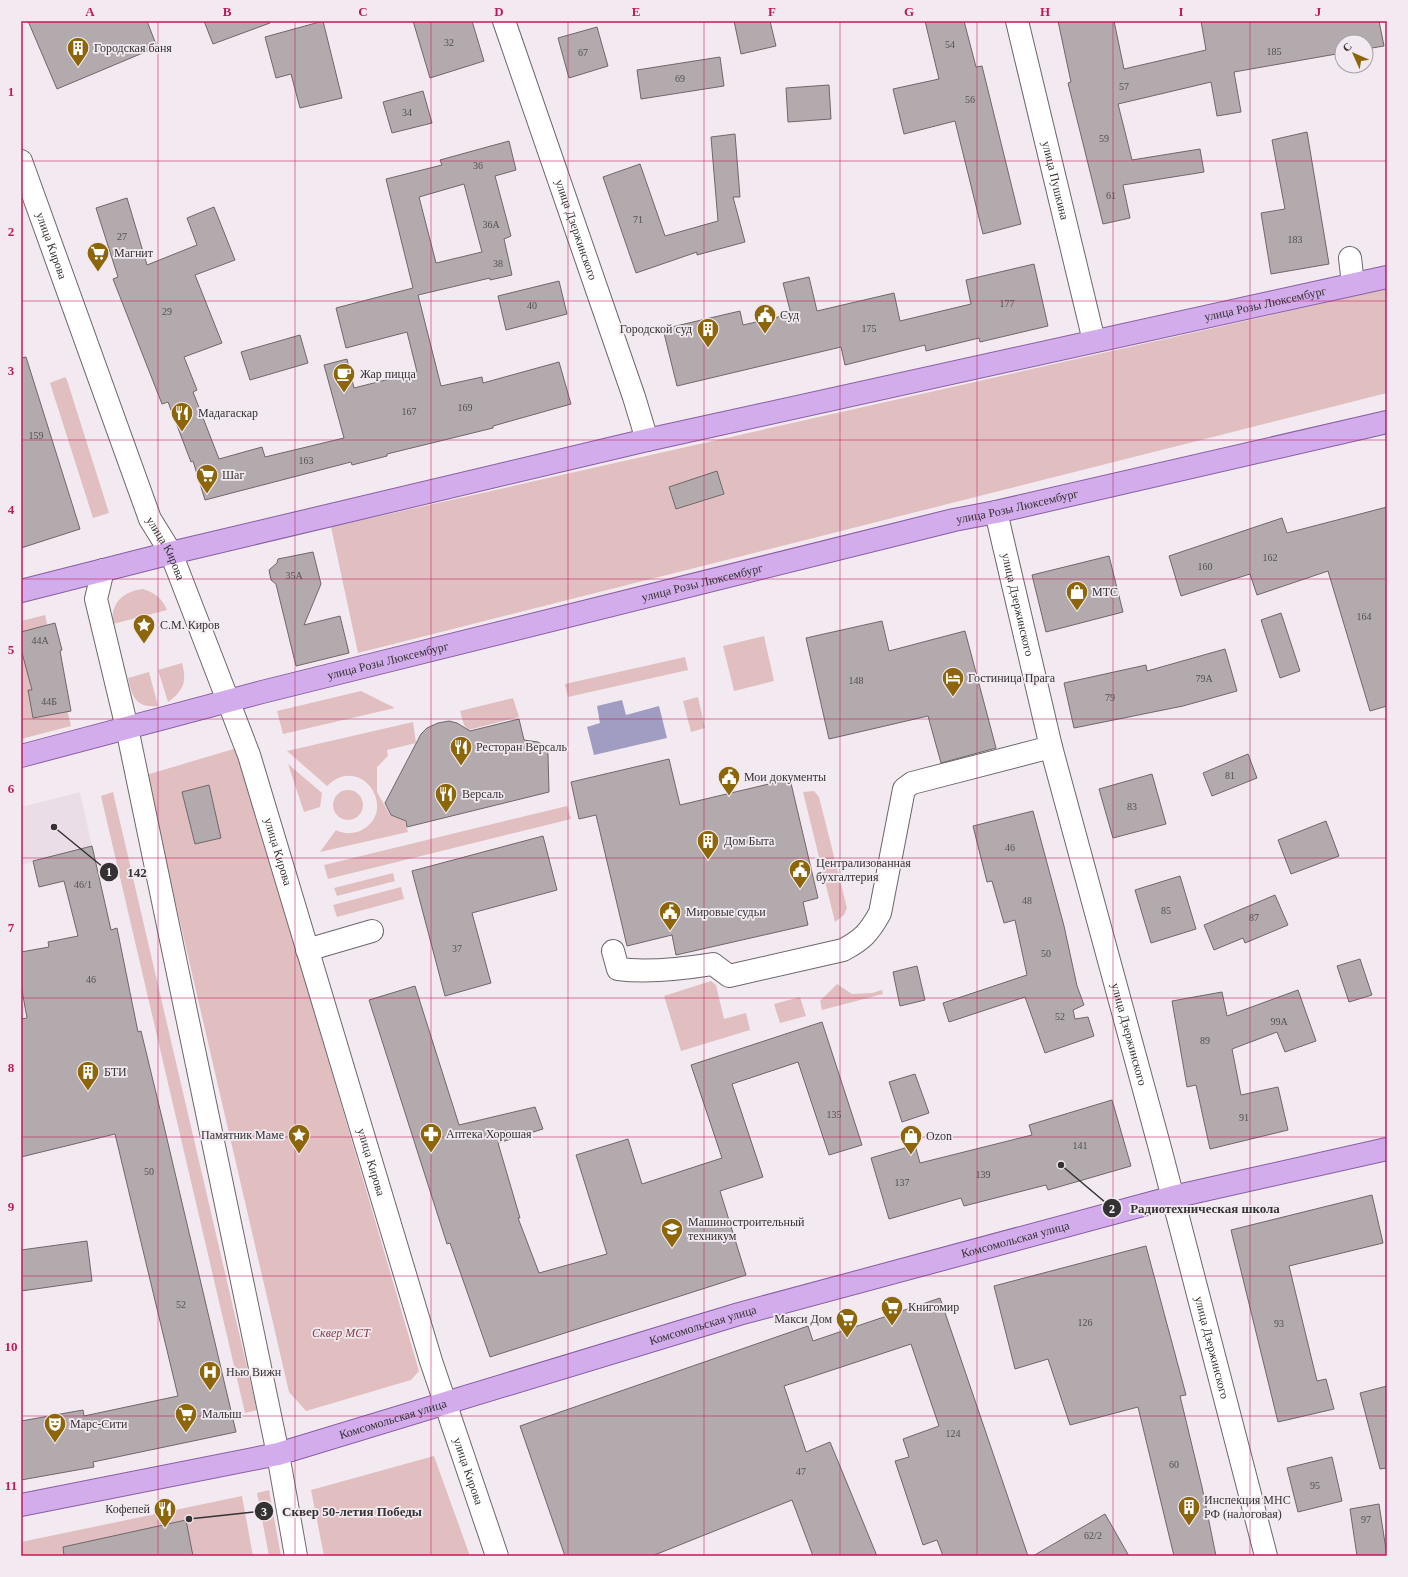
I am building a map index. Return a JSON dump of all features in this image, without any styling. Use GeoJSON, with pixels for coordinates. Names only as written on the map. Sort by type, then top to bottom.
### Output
{"type":"FeatureCollection","features":[{"type":"Feature","properties":{"kind":"main road","name":"улица Розы Люксембург"},"geometry":{"type":"LineString","coordinates":[[21,591],[171,553],[647,440],[1387,277]]}},
{"type":"Feature","properties":{"kind":"main road","name":"улица Розы Люксембург"},"geometry":{"type":"LineString","coordinates":[[21,756],[228,701],[938,524],[1387,422]]}},
{"type":"Feature","properties":{"kind":"main road","name":"Комсомольская улица"},"geometry":{"type":"LineString","coordinates":[[21,1505],[278,1454],[739,1314],[1173,1197],[1387,1149]]}},
{"type":"Feature","properties":{"kind":"street","name":"улица Дзержинского"},"geometry":{"type":"LineString","coordinates":[[504,21],[634,397],[647,440]]}},
{"type":"Feature","properties":{"kind":"street","name":"улица Пушкина"},"geometry":{"type":"LineString","coordinates":[[1017,21],[1094,341]]}},
{"type":"Feature","properties":{"kind":"street","name":"улица Кирова"},"geometry":{"type":"LineString","coordinates":[[21,161],[150,519],[171,553],[249,755],[445,1403],[497,1556]]}},
{"type":"Feature","properties":{"kind":"street"},"geometry":{"type":"LineString","coordinates":[[1350,258],[1353,284]]}},
{"type":"Feature","properties":{"kind":"street","name":"улица Дзержинского"},"geometry":{"type":"LineString","coordinates":[[996,512],[1051,746],[1173,1197],[1266,1556]]}},
{"type":"Feature","properties":{"kind":"street"},"geometry":{"type":"LineString","coordinates":[[103,570],[96,599],[127,728],[278,1454],[296,1556]]}},
{"type":"Feature","properties":{"kind":"street"},"geometry":{"type":"LineString","coordinates":[[613,951],[618,969],[631,971],[678,969],[713,964],[729,976],[843,950],[859,942],[872,929],[880,913],[904,789],[912,783],[1051,746]]}},
{"type":"Feature","properties":{"kind":"street"},"geometry":{"type":"LineString","coordinates":[[307,950],[372,931]]}},
{"type":"Feature","properties":{"kind":"shaded area"},"geometry":{"type":"Polygon","coordinates":[[[622,700],[626,715],[659,706],[667,738],[594,755],[587,727],[600,723],[597,706],[622,700]]]}},
{"type":"Feature","properties":{"kind":"shaded area"},"geometry":{"type":"Polygon","coordinates":[[[80,792],[92,846],[21,865],[21,807],[80,792]]]}},
{"type":"Feature","properties":{"kind":"green space"},"geometry":{"type":"Polygon","coordinates":[[[1387,289],[1387,393],[358,653],[331,527],[1387,289]]]}},
{"type":"Feature","properties":{"kind":"green space"},"geometry":{"type":"Polygon","coordinates":[[[65,377],[109,513],[93,518],[50,383],[65,377]]]}},
{"type":"Feature","properties":{"kind":"green space"},"geometry":{"type":"Polygon","coordinates":[[[143,589],[158,596],[167,610],[113,624],[114,610],[119,600],[129,592],[143,589]]]}},
{"type":"Feature","properties":{"kind":"green space"},"geometry":{"type":"Polygon","coordinates":[[[45,615],[71,726],[21,739],[21,621],[45,615]]]}},
{"type":"Feature","properties":{"kind":"green space"},"geometry":{"type":"Polygon","coordinates":[[[764,636],[774,681],[734,691],[723,646],[764,636]]]}},
{"type":"Feature","properties":{"kind":"green space"},"geometry":{"type":"Polygon","coordinates":[[[685,657],[688,670],[568,697],[565,684],[685,657]]]}},
{"type":"Feature","properties":{"kind":"green space"},"geometry":{"type":"Polygon","coordinates":[[[182,663],[184,675],[183,685],[178,694],[168,702],[158,670],[182,663]]]}},
{"type":"Feature","properties":{"kind":"green space"},"geometry":{"type":"Polygon","coordinates":[[[149,672],[158,706],[140,703],[133,696],[131,691],[128,678],[149,672]]]}},
{"type":"Feature","properties":{"kind":"green space"},"geometry":{"type":"Polygon","coordinates":[[[361,691],[395,708],[283,734],[277,711],[361,691]]]}},
{"type":"Feature","properties":{"kind":"green space"},"geometry":{"type":"Polygon","coordinates":[[[698,697],[705,728],[691,732],[683,701],[698,697]]]}},
{"type":"Feature","properties":{"kind":"green space"},"geometry":{"type":"Polygon","coordinates":[[[513,698],[519,717],[468,730],[464,725],[460,711],[513,698]]]}},
{"type":"Feature","properties":{"kind":"green space"},"geometry":{"type":"Polygon","coordinates":[[[413,722],[416,743],[387,750],[388,756],[377,767],[377,792],[390,815],[405,821],[408,832],[320,852],[336,830],[345,833],[354,833],[360,831],[372,822],[377,811],[376,799],[372,789],[363,780],[353,776],[340,777],[327,786],[287,751],[413,722]]]}},
{"type":"Feature","properties":{"kind":"green space","name":"Сквер МСТ"},"geometry":{"type":"Polygon","coordinates":[[[237,748],[419,1371],[411,1380],[306,1411],[289,1392],[146,775],[237,748]]]}},
{"type":"Feature","properties":{"kind":"green space"},"geometry":{"type":"Polygon","coordinates":[[[288,764],[322,793],[320,807],[304,812],[288,764]]]}},
{"type":"Feature","properties":{"kind":"green space"},"geometry":{"type":"Polygon","coordinates":[[[348,790],[359,794],[363,805],[359,816],[348,820],[337,816],[333,805],[337,794],[348,790]]]}},
{"type":"Feature","properties":{"kind":"green space"},"geometry":{"type":"Polygon","coordinates":[[[814,791],[819,797],[847,908],[844,915],[835,922],[803,792],[814,791]]]}},
{"type":"Feature","properties":{"kind":"green space"},"geometry":{"type":"Polygon","coordinates":[[[113,792],[257,1410],[245,1413],[101,796],[113,792]]]}},
{"type":"Feature","properties":{"kind":"green space"},"geometry":{"type":"Polygon","coordinates":[[[567,806],[571,819],[328,879],[324,865],[567,806]]]}},
{"type":"Feature","properties":{"kind":"green space"},"geometry":{"type":"Polygon","coordinates":[[[393,873],[395,881],[337,896],[334,888],[393,873]]]}},
{"type":"Feature","properties":{"kind":"green space"},"geometry":{"type":"Polygon","coordinates":[[[401,887],[404,899],[337,917],[333,905],[401,887]]]}},
{"type":"Feature","properties":{"kind":"green space"},"geometry":{"type":"Polygon","coordinates":[[[711,981],[716,985],[724,1019],[746,1013],[750,1030],[681,1051],[664,996],[711,981]]]}},
{"type":"Feature","properties":{"kind":"green space"},"geometry":{"type":"Polygon","coordinates":[[[837,984],[852,994],[872,993],[882,990],[883,994],[822,1010],[820,1001],[837,984]]]}},
{"type":"Feature","properties":{"kind":"green space"},"geometry":{"type":"Polygon","coordinates":[[[800,997],[806,1016],[780,1023],[774,1004],[800,997]]]}},
{"type":"Feature","properties":{"kind":"green space"},"geometry":{"type":"Polygon","coordinates":[[[434,1456],[470,1556],[324,1556],[311,1490],[434,1456]]]}},
{"type":"Feature","properties":{"kind":"green space"},"geometry":{"type":"Polygon","coordinates":[[[269,1490],[281,1556],[269,1556],[257,1493],[269,1490]]]}},
{"type":"Feature","properties":{"kind":"green space"},"geometry":{"type":"Polygon","coordinates":[[[242,1496],[253,1556],[21,1556],[21,1542],[242,1496]]]}},
{"type":"Feature","properties":{"kind":"building","name":"Городская баня"},"geometry":{"type":"Polygon","coordinates":[[[28,21],[147,21],[157,47],[57,89],[28,21]]]}},
{"type":"Feature","properties":{"kind":"building"},"geometry":{"type":"Polygon","coordinates":[[[204,21],[269,21],[270,23],[213,44],[204,21]]]}},
{"type":"Feature","properties":{"kind":"building"},"geometry":{"type":"Polygon","coordinates":[[[323,21],[342,98],[300,108],[291,74],[276,78],[265,37],[323,21]]]}},
{"type":"Feature","properties":{"kind":"building"},"geometry":{"type":"Polygon","coordinates":[[[413,21],[472,21],[484,61],[430,78],[413,21]]]}},
{"type":"Feature","properties":{"kind":"building"},"geometry":{"type":"Polygon","coordinates":[[[734,21],[770,21],[776,46],[741,54],[734,21]]]}},
{"type":"Feature","properties":{"kind":"building"},"geometry":{"type":"Polygon","coordinates":[[[925,21],[964,21],[976,67],[982,66],[1021,224],[983,234],[955,121],[904,134],[893,89],[939,79],[925,21]]]}},
{"type":"Feature","properties":{"kind":"building"},"geometry":{"type":"Polygon","coordinates":[[[1058,21],[1114,21],[1124,69],[1206,50],[1201,21],[1379,21],[1384,46],[1374,48],[1374,34],[1334,34],[1334,54],[1234,72],[1241,112],[1217,116],[1211,82],[1118,104],[1132,160],[1200,149],[1204,172],[1123,185],[1130,218],[1103,224],[1068,83],[1071,82],[1058,21]]]}},
{"type":"Feature","properties":{"kind":"building"},"geometry":{"type":"Polygon","coordinates":[[[597,27],[608,66],[569,78],[558,38],[597,27]]]}},
{"type":"Feature","properties":{"kind":"building"},"geometry":{"type":"Polygon","coordinates":[[[720,57],[724,86],[641,99],[637,70],[720,57]]]}},
{"type":"Feature","properties":{"kind":"building"},"geometry":{"type":"Polygon","coordinates":[[[829,85],[831,119],[788,122],[786,88],[829,85]]]}},
{"type":"Feature","properties":{"kind":"building"},"geometry":{"type":"Polygon","coordinates":[[[423,91],[432,123],[392,133],[383,102],[423,91]]]}},
{"type":"Feature","properties":{"kind":"building"},"geometry":{"type":"Polygon","coordinates":[[[1307,132],[1329,264],[1271,274],[1261,213],[1285,209],[1272,140],[1307,132]]]}},
{"type":"Feature","properties":{"kind":"building"},"geometry":{"type":"Polygon","coordinates":[[[735,134],[740,197],[733,197],[745,242],[697,255],[697,252],[636,273],[603,177],[640,164],[665,236],[718,221],[711,137],[735,134]]]}},
{"type":"Feature","properties":{"kind":"building"},"geometry":{"type":"Polygon","coordinates":[[[509,141],[516,170],[495,176],[511,236],[504,239],[512,275],[490,280],[490,278],[418,295],[441,386],[482,377],[483,383],[559,362],[571,404],[493,426],[493,428],[387,454],[387,456],[352,465],[351,462],[205,500],[193,461],[191,462],[168,402],[162,404],[113,279],[118,277],[96,208],[127,198],[147,265],[197,245],[187,218],[214,207],[235,260],[195,275],[222,343],[184,357],[197,390],[193,392],[219,459],[262,447],[265,457],[344,438],[324,365],[347,359],[354,388],[417,372],[407,332],[346,348],[336,308],[413,288],[386,179],[442,165],[440,160],[509,141]],[[464,184],[419,197],[436,263],[482,252],[464,184]]]}},
{"type":"Feature","properties":{"kind":"building"},"geometry":{"type":"Polygon","coordinates":[[[1034,264],[1048,326],[980,342],[979,338],[926,351],[925,345],[845,365],[841,347],[677,386],[663,329],[740,311],[743,325],[791,314],[783,283],[809,277],[817,311],[894,293],[900,321],[971,304],[966,280],[1034,264]]]}},
{"type":"Feature","properties":{"kind":"building"},"geometry":{"type":"Polygon","coordinates":[[[559,281],[567,314],[506,330],[498,296],[559,281]]]}},
{"type":"Feature","properties":{"kind":"building"},"geometry":{"type":"Polygon","coordinates":[[[300,335],[308,363],[250,380],[241,352],[300,335]]]}},
{"type":"Feature","properties":{"kind":"building"},"geometry":{"type":"Polygon","coordinates":[[[26,357],[80,529],[21,548],[21,358],[26,357]]]}},
{"type":"Feature","properties":{"kind":"building"},"geometry":{"type":"Polygon","coordinates":[[[717,471],[724,494],[676,509],[669,487],[717,471]]]}},
{"type":"Feature","properties":{"kind":"building"},"geometry":{"type":"Polygon","coordinates":[[[1387,507],[1387,706],[1370,711],[1328,571],[1257,595],[1250,574],[1181,596],[1169,556],[1282,518],[1287,533],[1387,507]]]}},
{"type":"Feature","properties":{"kind":"building"},"geometry":{"type":"Polygon","coordinates":[[[313,552],[321,584],[304,625],[340,616],[349,653],[296,666],[276,584],[271,580],[269,570],[277,563],[278,559],[313,552]]]}},
{"type":"Feature","properties":{"kind":"building"},"geometry":{"type":"Polygon","coordinates":[[[1109,556],[1123,612],[1046,632],[1032,575],[1109,556]]]}},
{"type":"Feature","properties":{"kind":"building"},"geometry":{"type":"Polygon","coordinates":[[[1281,613],[1300,671],[1280,678],[1261,620],[1281,613]]]}},
{"type":"Feature","properties":{"kind":"building"},"geometry":{"type":"Polygon","coordinates":[[[882,621],[889,651],[965,631],[996,748],[941,763],[928,716],[829,739],[806,638],[882,621]]]}},
{"type":"Feature","properties":{"kind":"building"},"geometry":{"type":"Polygon","coordinates":[[[55,623],[62,650],[60,651],[71,711],[33,718],[28,690],[32,690],[21,649],[21,632],[55,623]]]}},
{"type":"Feature","properties":{"kind":"building"},"geometry":{"type":"Polygon","coordinates":[[[1225,649],[1237,691],[1183,706],[1074,728],[1064,683],[1146,665],[1147,671],[1225,649]]]}},
{"type":"Feature","properties":{"kind":"building","name":"Ресторан Версаль"},"geometry":{"type":"Polygon","coordinates":[[[519,719],[524,740],[538,742],[544,746],[548,754],[549,792],[407,827],[406,821],[391,815],[385,803],[421,734],[427,728],[438,723],[449,721],[457,723],[470,731],[519,719]]]}},
{"type":"Feature","properties":{"kind":"building"},"geometry":{"type":"Polygon","coordinates":[[[1248,754],[1257,778],[1212,796],[1203,773],[1248,754]]]}},
{"type":"Feature","properties":{"kind":"building","name":"Дом Быта"},"geometry":{"type":"Polygon","coordinates":[[[669,759],[680,805],[790,779],[818,898],[803,902],[808,925],[676,955],[672,935],[627,946],[596,815],[579,819],[571,782],[669,759]]]}},
{"type":"Feature","properties":{"kind":"building"},"geometry":{"type":"Polygon","coordinates":[[[1152,774],[1166,824],[1113,838],[1099,789],[1152,774]]]}},
{"type":"Feature","properties":{"kind":"building"},"geometry":{"type":"Polygon","coordinates":[[[209,785],[221,838],[195,844],[182,792],[209,785]]]}},
{"type":"Feature","properties":{"kind":"building"},"geometry":{"type":"Polygon","coordinates":[[[1033,811],[1064,926],[1077,986],[1084,1005],[1073,1010],[1075,1019],[1088,1017],[1094,1036],[1045,1053],[1025,997],[949,1022],[943,1003],[1027,975],[1015,920],[1004,923],[992,881],[987,882],[973,826],[1033,811]]]}},
{"type":"Feature","properties":{"kind":"building"},"geometry":{"type":"Polygon","coordinates":[[[1326,821],[1339,856],[1291,874],[1278,840],[1326,821]]]}},
{"type":"Feature","properties":{"kind":"building"},"geometry":{"type":"Polygon","coordinates":[[[543,836],[557,890],[472,913],[491,983],[445,996],[412,871],[543,836]]]}},
{"type":"Feature","properties":{"kind":"building"},"geometry":{"type":"Polygon","coordinates":[[[92,846],[111,930],[117,928],[138,1032],[141,1031],[236,1432],[93,1462],[94,1467],[21,1480],[21,1421],[83,1410],[84,1416],[178,1396],[115,1134],[21,1157],[21,1019],[27,1018],[21,985],[21,952],[49,947],[48,942],[78,936],[64,881],[39,887],[33,861],[92,846]]]}},
{"type":"Feature","properties":{"kind":"building"},"geometry":{"type":"Polygon","coordinates":[[[1180,876],[1196,929],[1151,943],[1135,890],[1180,876]]]}},
{"type":"Feature","properties":{"kind":"building"},"geometry":{"type":"Polygon","coordinates":[[[1275,895],[1288,925],[1245,943],[1243,938],[1214,950],[1204,925],[1275,895]]]}},
{"type":"Feature","properties":{"kind":"building"},"geometry":{"type":"Polygon","coordinates":[[[1360,959],[1372,995],[1349,1002],[1337,966],[1360,959]]]}},
{"type":"Feature","properties":{"kind":"building"},"geometry":{"type":"Polygon","coordinates":[[[917,966],[925,1000],[900,1006],[893,972],[917,966]]]}},
{"type":"Feature","properties":{"kind":"building"},"geometry":{"type":"Polygon","coordinates":[[[415,986],[459,1125],[535,1107],[543,1129],[498,1143],[520,1218],[518,1218],[539,1273],[607,1254],[576,1155],[628,1139],[642,1184],[722,1158],[691,1065],[822,1022],[862,1145],[829,1155],[798,1062],[732,1084],[763,1177],[720,1191],[746,1275],[490,1357],[450,1243],[447,1244],[369,1000],[415,986]]]}},
{"type":"Feature","properties":{"kind":"building"},"geometry":{"type":"Polygon","coordinates":[[[1298,990],[1316,1041],[1285,1052],[1277,1032],[1232,1049],[1241,1095],[1278,1087],[1288,1130],[1210,1149],[1196,1085],[1187,1087],[1172,1001],[1222,992],[1227,1016],[1298,990]]]}},
{"type":"Feature","properties":{"kind":"building"},"geometry":{"type":"Polygon","coordinates":[[[915,1074],[929,1113],[902,1122],[889,1082],[915,1074]]]}},
{"type":"Feature","properties":{"kind":"building"},"geometry":{"type":"Polygon","coordinates":[[[1112,1100],[1131,1166],[1048,1190],[1046,1185],[964,1206],[961,1198],[889,1219],[871,1158],[915,1145],[920,1163],[1032,1135],[1029,1125],[1112,1100]]]}},
{"type":"Feature","properties":{"kind":"building"},"geometry":{"type":"Polygon","coordinates":[[[1372,1195],[1383,1243],[1289,1266],[1317,1381],[1326,1379],[1334,1409],[1278,1422],[1231,1230],[1372,1195]]]}},
{"type":"Feature","properties":{"kind":"building"},"geometry":{"type":"Polygon","coordinates":[[[87,1241],[92,1281],[21,1291],[21,1250],[87,1241]]]}},
{"type":"Feature","properties":{"kind":"building"},"geometry":{"type":"Polygon","coordinates":[[[1146,1246],[1186,1395],[1180,1396],[1202,1487],[1216,1556],[1174,1556],[1138,1407],[1070,1425],[1048,1359],[1015,1369],[994,1286],[1146,1246]]]}},
{"type":"Feature","properties":{"kind":"building"},"geometry":{"type":"Polygon","coordinates":[[[940,1298],[1028,1556],[943,1556],[937,1540],[923,1545],[895,1461],[909,1457],[903,1439],[939,1426],[911,1344],[784,1386],[806,1452],[830,1442],[877,1556],[813,1556],[792,1500],[652,1556],[565,1556],[520,1426],[808,1326],[813,1341],[940,1298]]]}},
{"type":"Feature","properties":{"kind":"building"},"geometry":{"type":"Polygon","coordinates":[[[1387,1386],[1387,1468],[1380,1469],[1360,1393],[1387,1386]]]}},
{"type":"Feature","properties":{"kind":"building"},"geometry":{"type":"Polygon","coordinates":[[[1332,1457],[1342,1501],[1298,1512],[1287,1468],[1332,1457]]]}},
{"type":"Feature","properties":{"kind":"building"},"geometry":{"type":"Polygon","coordinates":[[[1379,1504],[1387,1556],[1357,1556],[1350,1509],[1379,1504]]]}},
{"type":"Feature","properties":{"kind":"building"},"geometry":{"type":"Polygon","coordinates":[[[1105,1514],[1129,1556],[1033,1556],[1105,1514]]]}},
{"type":"Feature","properties":{"kind":"building","name":"Кофепей"},"geometry":{"type":"Polygon","coordinates":[[[186,1520],[193,1556],[64,1556],[63,1547],[186,1520]]]}},
{"type":"Feature","properties":{"kind":"place","name":"Городская баня"},"geometry":{"type":"Point","coordinates":[78,68]}},
{"type":"Feature","properties":{"kind":"place","name":"Магнит"},"geometry":{"type":"Point","coordinates":[98,272]}},
{"type":"Feature","properties":{"kind":"place","name":"Суд"},"geometry":{"type":"Point","coordinates":[765,334]}},
{"type":"Feature","properties":{"kind":"place","name":"Городской суд"},"geometry":{"type":"Point","coordinates":[708,348]}},
{"type":"Feature","properties":{"kind":"place","name":"Жар пицца"},"geometry":{"type":"Point","coordinates":[344,394]}},
{"type":"Feature","properties":{"kind":"place","name":"Мадагаскар"},"geometry":{"type":"Point","coordinates":[182,432]}},
{"type":"Feature","properties":{"kind":"place","name":"Шаг"},"geometry":{"type":"Point","coordinates":[207,494]}},
{"type":"Feature","properties":{"kind":"place","name":"МТС"},"geometry":{"type":"Point","coordinates":[1077,612]}},
{"type":"Feature","properties":{"kind":"place","name":"С.М. Киров"},"geometry":{"type":"Point","coordinates":[144,644]}},
{"type":"Feature","properties":{"kind":"place","name":"Гостиница Прага"},"geometry":{"type":"Point","coordinates":[953,698]}},
{"type":"Feature","properties":{"kind":"place","name":"Ресторан Версаль"},"geometry":{"type":"Point","coordinates":[461,766]}},
{"type":"Feature","properties":{"kind":"place","name":"Мои документы"},"geometry":{"type":"Point","coordinates":[729,796]}},
{"type":"Feature","properties":{"kind":"place","name":"Версаль"},"geometry":{"type":"Point","coordinates":[446,814]}},
{"type":"Feature","properties":{"kind":"place","name":"142"},"geometry":{"type":"Point","coordinates":[54,827]}},
{"type":"Feature","properties":{"kind":"place","name":"Дом Быта"},"geometry":{"type":"Point","coordinates":[708,860]}},
{"type":"Feature","properties":{"kind":"place","name":"Централизованная бухгалтерия"},"geometry":{"type":"Point","coordinates":[800,890]}},
{"type":"Feature","properties":{"kind":"place","name":"Мировые судьи"},"geometry":{"type":"Point","coordinates":[670,932]}},
{"type":"Feature","properties":{"kind":"place","name":"БТИ"},"geometry":{"type":"Point","coordinates":[88,1092]}},
{"type":"Feature","properties":{"kind":"place","name":"Памятник Маме"},"geometry":{"type":"Point","coordinates":[299,1154]}},
{"type":"Feature","properties":{"kind":"place","name":"Аптека Хорошая"},"geometry":{"type":"Point","coordinates":[431,1154]}},
{"type":"Feature","properties":{"kind":"place","name":"Ozon"},"geometry":{"type":"Point","coordinates":[911,1156]}},
{"type":"Feature","properties":{"kind":"place","name":"Радиотехническая школа"},"geometry":{"type":"Point","coordinates":[1061,1165]}},
{"type":"Feature","properties":{"kind":"place","name":"Машиностроительный техникум"},"geometry":{"type":"Point","coordinates":[672,1248]}},
{"type":"Feature","properties":{"kind":"place","name":"Книгомир"},"geometry":{"type":"Point","coordinates":[892,1326]}},
{"type":"Feature","properties":{"kind":"place","name":"Макси Дом"},"geometry":{"type":"Point","coordinates":[847,1338]}},
{"type":"Feature","properties":{"kind":"place","name":"Нью Вижн"},"geometry":{"type":"Point","coordinates":[210,1392]}},
{"type":"Feature","properties":{"kind":"place","name":"Малыш"},"geometry":{"type":"Point","coordinates":[186,1434]}},
{"type":"Feature","properties":{"kind":"place","name":"Марс-Сити"},"geometry":{"type":"Point","coordinates":[55,1444]}},
{"type":"Feature","properties":{"kind":"place","name":"Сквер 50-летия Победы"},"geometry":{"type":"Point","coordinates":[189,1519]}},
{"type":"Feature","properties":{"kind":"place","name":"Инспекция МНС РФ (налоговая)"},"geometry":{"type":"Point","coordinates":[1189,1526]}},
{"type":"Feature","properties":{"kind":"place","name":"Кофепей"},"geometry":{"type":"Point","coordinates":[165,1528]}}]}
